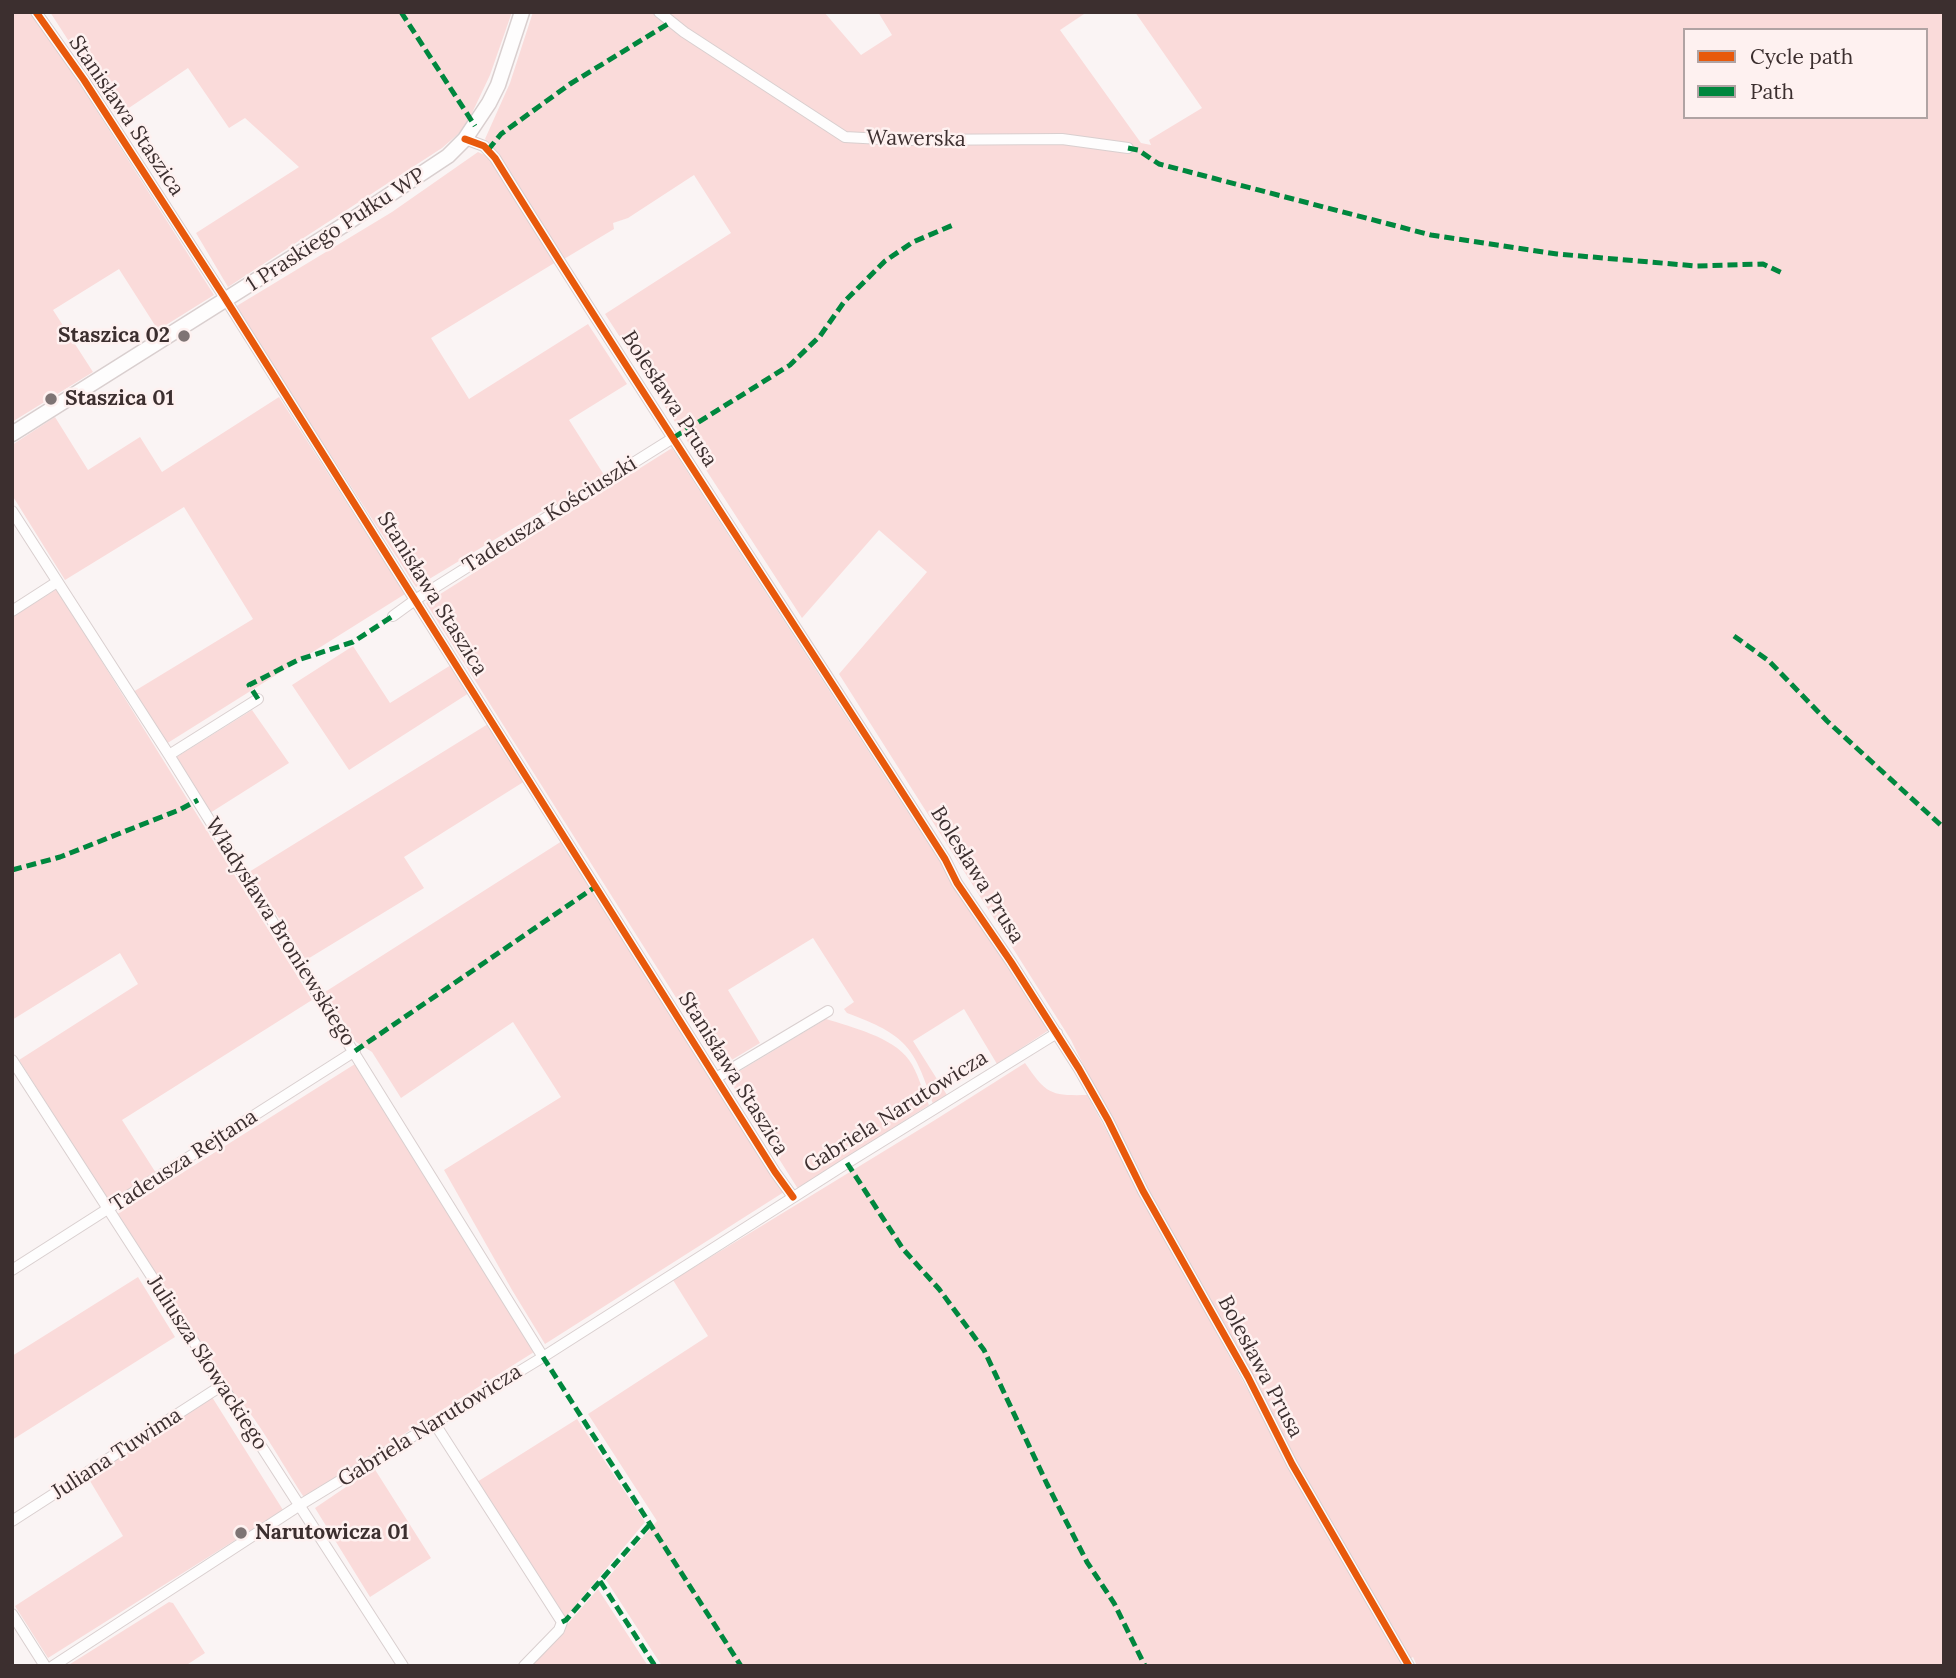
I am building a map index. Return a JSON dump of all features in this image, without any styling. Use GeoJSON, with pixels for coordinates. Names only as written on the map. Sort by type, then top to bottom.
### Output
{"type":"FeatureCollection","features":[{"type":"Feature","properties":{"kind":"street","name":"Stanisława Staszica"},"geometry":{"type":"LineString","coordinates":[[36,12],[84,80],[226,300],[793,1197]]}},
{"type":"Feature","properties":{"kind":"street","name":"1 Praskiego Pułku WP"},"geometry":{"type":"LineString","coordinates":[[12,434],[419,177],[448,156],[465,139],[483,114],[498,85],[522,12]]}},
{"type":"Feature","properties":{"kind":"street","name":"Wawerska"},"geometry":{"type":"LineString","coordinates":[[659,12],[684,32],[845,138],[1062,139],[1128,148]]}},
{"type":"Feature","properties":{"kind":"street","name":"Bolesława Prusa"},"geometry":{"type":"LineString","coordinates":[[465,139],[484,146],[495,158],[673,438],[798,628],[945,859],[957,883],[1057,1033],[1108,1120],[1143,1191],[1248,1377],[1292,1464],[1409,1666]]}},
{"type":"Feature","properties":{"kind":"street","name":"Tadeusza Kościuszki"},"geometry":{"type":"LineString","coordinates":[[393,616],[673,438]]}},
{"type":"Feature","properties":{"kind":"street","name":"Władysława Broniewskiego"},"geometry":{"type":"LineString","coordinates":[[12,511],[355,1051],[543,1357]]}},
{"type":"Feature","properties":{"kind":"street"},"geometry":{"type":"LineString","coordinates":[[12,611],[57,582]]}},
{"type":"Feature","properties":{"kind":"street"},"geometry":{"type":"LineString","coordinates":[[169,755],[258,699]]}},
{"type":"Feature","properties":{"kind":"street"},"geometry":{"type":"LineString","coordinates":[[716,1078],[828,1011]]}},
{"type":"Feature","properties":{"kind":"street","name":"Gabriela Narutowicza"},"geometry":{"type":"LineString","coordinates":[[54,1666],[300,1505],[543,1357],[1057,1033]]}},
{"type":"Feature","properties":{"kind":"street","name":"Tadeusza Rejtana"},"geometry":{"type":"LineString","coordinates":[[12,1270],[355,1051]]}},
{"type":"Feature","properties":{"kind":"street","name":"Juliusza Słowackiego"},"geometry":{"type":"LineString","coordinates":[[12,1060],[403,1666]]}},
{"type":"Feature","properties":{"kind":"street","name":"Juliana Tuwima"},"geometry":{"type":"LineString","coordinates":[[12,1521],[221,1386]]}},
{"type":"Feature","properties":{"kind":"street"},"geometry":{"type":"LineString","coordinates":[[435,1423],[562,1622],[559,1630],[524,1666]]}},
{"type":"Feature","properties":{"kind":"street"},"geometry":{"type":"LineString","coordinates":[[12,1614],[45,1666]]}},
{"type":"Feature","properties":{"kind":"shaded area"},"geometry":{"type":"Polygon","coordinates":[[[12,12],[34,12],[214,295],[158,330],[119,269],[53,310],[93,372],[12,422],[12,12]]]}},
{"type":"Feature","properties":{"kind":"shaded area"},"geometry":{"type":"Polygon","coordinates":[[[50,12],[512,12],[490,75],[465,128],[442,148],[228,287],[196,233],[299,167],[245,118],[229,128],[188,68],[117,116],[50,12]]]}},
{"type":"Feature","properties":{"kind":"shaded area"},"geometry":{"type":"Polygon","coordinates":[[[533,12],[824,12],[861,55],[892,35],[878,12],[1087,12],[1060,30],[1141,143],[1151,145],[1149,140],[1202,108],[1135,12],[1944,12],[1944,1666],[1417,1666],[1413,1657],[1408,1660],[1142,1184],[1071,1040],[839,674],[927,572],[879,530],[802,618],[605,314],[731,233],[694,175],[628,218],[613,223],[614,229],[564,259],[485,139],[510,83],[533,12]]]}},
{"type":"Feature","properties":{"kind":"shaded area"},"geometry":{"type":"Polygon","coordinates":[[[478,152],[489,157],[556,262],[431,338],[469,399],[588,324],[627,384],[569,420],[606,478],[545,516],[542,511],[416,587],[235,307],[392,212],[478,152]]]}},
{"type":"Feature","properties":{"kind":"shaded area"},"geometry":{"type":"Polygon","coordinates":[[[279,397],[405,594],[166,744],[133,692],[253,619],[184,507],[65,580],[12,495],[12,445],[55,417],[88,470],[140,437],[162,472],[279,397]]]}},
{"type":"Feature","properties":{"kind":"shaded area"},"geometry":{"type":"Polygon","coordinates":[[[672,448],[1049,1030],[997,1064],[964,1009],[913,1041],[947,1095],[933,1104],[920,1068],[905,1045],[883,1028],[847,1013],[844,1009],[854,1002],[813,938],[728,990],[760,1043],[720,1067],[426,603],[672,448]]]}},
{"type":"Feature","properties":{"kind":"shaded area"},"geometry":{"type":"Polygon","coordinates":[[[57,589],[312,1000],[122,1120],[156,1173],[109,1203],[19,1060],[138,984],[120,953],[12,1020],[12,617],[57,589]]]}},
{"type":"Feature","properties":{"kind":"shaded area"},"geometry":{"type":"Polygon","coordinates":[[[353,646],[390,703],[451,665],[469,693],[349,770],[292,685],[353,646]]]}},
{"type":"Feature","properties":{"kind":"shaded area"},"geometry":{"type":"Polygon","coordinates":[[[252,710],[289,763],[210,813],[175,758],[252,710]]]}},
{"type":"Feature","properties":{"kind":"shaded area"},"geometry":{"type":"Polygon","coordinates":[[[488,724],[525,781],[404,857],[424,888],[306,960],[249,872],[488,724]]]}},
{"type":"Feature","properties":{"kind":"shaded area"},"geometry":{"type":"Polygon","coordinates":[[[562,841],[784,1192],[545,1344],[444,1170],[561,1097],[513,1022],[401,1098],[372,1052],[356,1042],[325,992],[562,841]]]}},
{"type":"Feature","properties":{"kind":"shaded area"},"geometry":{"type":"Polygon","coordinates":[[[826,1019],[871,1034],[902,1052],[915,1070],[929,1105],[798,1189],[728,1078],[826,1019]]]}},
{"type":"Feature","properties":{"kind":"shaded area"},"geometry":{"type":"Polygon","coordinates":[[[1025,1063],[1038,1081],[1050,1091],[1064,1095],[1087,1095],[1281,1451],[1404,1662],[1398,1666],[662,1666],[606,1580],[657,1521],[588,1414],[708,1336],[673,1280],[1025,1063]]]}},
{"type":"Feature","properties":{"kind":"shaded area"},"geometry":{"type":"Polygon","coordinates":[[[355,1064],[534,1352],[304,1497],[257,1423],[228,1389],[117,1214],[355,1064]]]}},
{"type":"Feature","properties":{"kind":"shaded area"},"geometry":{"type":"Polygon","coordinates":[[[138,1277],[175,1337],[12,1440],[12,1356],[138,1277]]]}},
{"type":"Feature","properties":{"kind":"shaded area"},"geometry":{"type":"Polygon","coordinates":[[[212,1397],[283,1510],[48,1658],[15,1606],[123,1536],[87,1476],[212,1397]]]}},
{"type":"Feature","properties":{"kind":"shaded area"},"geometry":{"type":"Polygon","coordinates":[[[577,1419],[645,1522],[565,1618],[477,1482],[577,1419]]]}},
{"type":"Feature","properties":{"kind":"shaded area"},"geometry":{"type":"Polygon","coordinates":[[[374,1468],[431,1558],[370,1597],[315,1508],[374,1468]]]}},
{"type":"Feature","properties":{"kind":"shaded area"},"geometry":{"type":"Polygon","coordinates":[[[598,1589],[648,1666],[531,1666],[598,1589]]]}},
{"type":"Feature","properties":{"kind":"shaded area"},"geometry":{"type":"Polygon","coordinates":[[[169,1602],[173,1603],[205,1653],[185,1666],[67,1666],[169,1602]]]}},
{"type":"Feature","properties":{"kind":"marked path"},"geometry":{"type":"LineString","coordinates":[[401,12],[475,126]]}},
{"type":"Feature","properties":{"kind":"marked path"},"geometry":{"type":"LineString","coordinates":[[488,150],[501,134],[570,84],[671,22]]}},
{"type":"Feature","properties":{"kind":"marked path"},"geometry":{"type":"LineString","coordinates":[[1128,148],[1138,150],[1159,164],[1431,235],[1557,254],[1696,266],[1763,264],[1782,273]]}},
{"type":"Feature","properties":{"kind":"marked path"},"geometry":{"type":"LineString","coordinates":[[673,438],[790,365],[820,336],[844,302],[885,261],[913,242],[953,225]]}},
{"type":"Feature","properties":{"kind":"marked path"},"geometry":{"type":"LineString","coordinates":[[258,699],[249,685],[298,660],[353,642],[393,616]]}},
{"type":"Feature","properties":{"kind":"marked path"},"geometry":{"type":"LineString","coordinates":[[1734,636],[1769,661],[1827,721],[1944,828]]}},
{"type":"Feature","properties":{"kind":"marked path"},"geometry":{"type":"LineString","coordinates":[[12,870],[60,857],[198,800]]}},
{"type":"Feature","properties":{"kind":"marked path"},"geometry":{"type":"LineString","coordinates":[[355,1051],[595,887]]}},
{"type":"Feature","properties":{"kind":"marked path"},"geometry":{"type":"LineString","coordinates":[[847,1163],[903,1249],[939,1289],[984,1350],[1047,1484],[1087,1562],[1114,1603],[1145,1666]]}},
{"type":"Feature","properties":{"kind":"marked path"},"geometry":{"type":"LineString","coordinates":[[543,1357],[741,1666]]}},
{"type":"Feature","properties":{"kind":"marked path"},"geometry":{"type":"LineString","coordinates":[[562,1622],[651,1523]]}},
{"type":"Feature","properties":{"kind":"marked path"},"geometry":{"type":"LineString","coordinates":[[600,1581],[655,1666]]}},
{"type":"Feature","properties":{"kind":"cycle path"},"geometry":{"type":"LineString","coordinates":[[36,12],[84,80],[223,295],[793,1197]]}},
{"type":"Feature","properties":{"kind":"cycle path"},"geometry":{"type":"LineString","coordinates":[[465,139],[484,146],[495,158],[945,859],[957,883],[1079,1069],[1143,1191],[1248,1377],[1292,1464],[1409,1666]]}},
{"type":"Feature","properties":{"kind":"place","name":"Staszica 02"},"geometry":{"type":"Point","coordinates":[184,336]}},
{"type":"Feature","properties":{"kind":"place","name":"Staszica 01"},"geometry":{"type":"Point","coordinates":[51,399]}},
{"type":"Feature","properties":{"kind":"place","name":"Narutowicza 01"},"geometry":{"type":"Point","coordinates":[241,1533]}}]}
